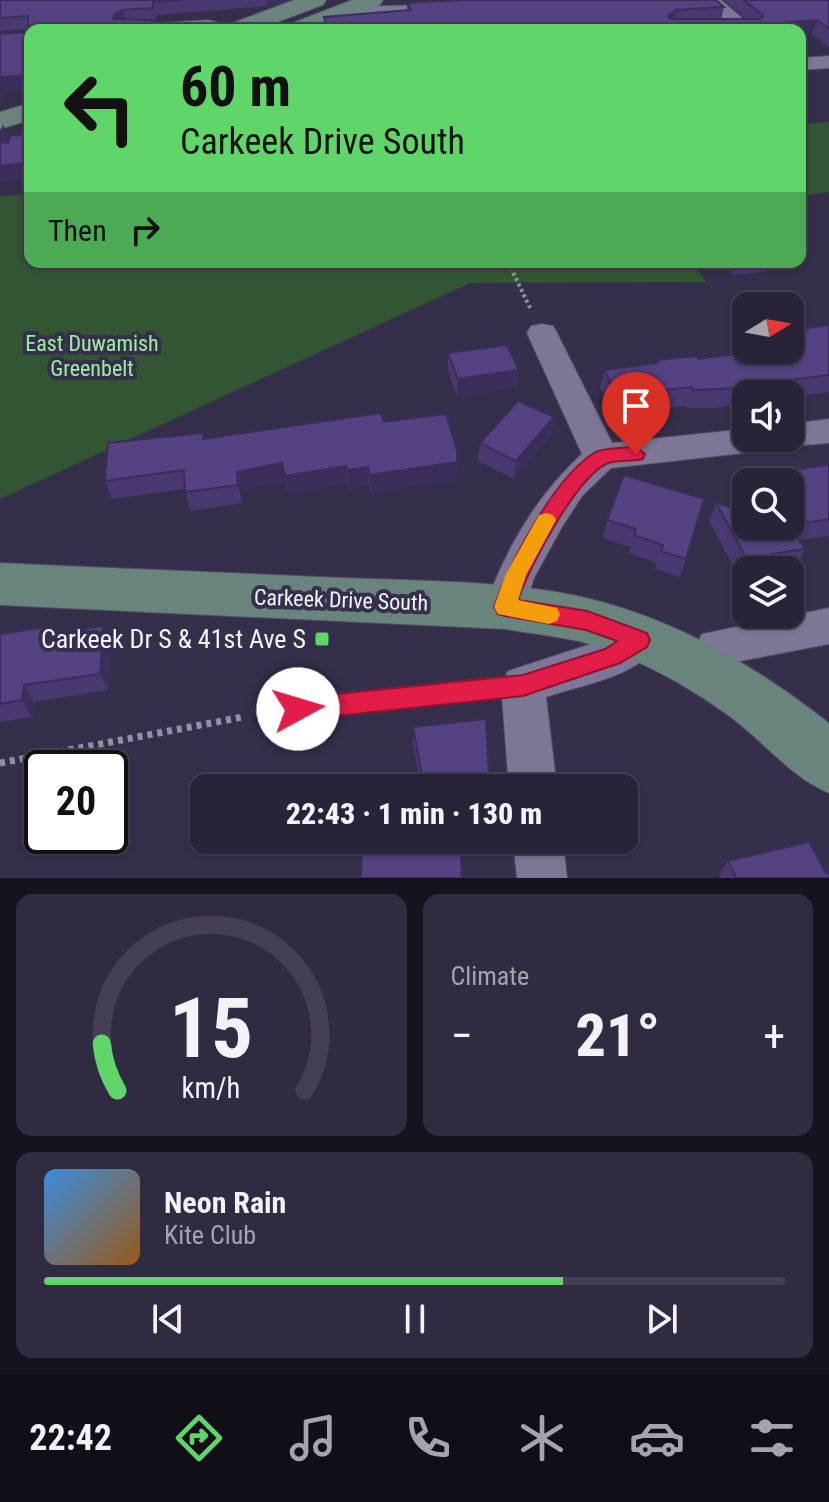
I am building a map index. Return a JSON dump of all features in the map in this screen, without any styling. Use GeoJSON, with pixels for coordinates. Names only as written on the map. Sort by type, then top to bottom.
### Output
{"type":"FeatureCollection","features":[{"type":"Feature","properties":{"kind":"main road"},"geometry":{"type":"LineString","coordinates":[[251,24],[315,0]]}},
{"type":"Feature","properties":{"kind":"main road"},"geometry":{"type":"LineString","coordinates":[[311,24],[372,0]]}},
{"type":"Feature","properties":{"kind":"main road"},"geometry":{"type":"LineString","coordinates":[[0,121],[24,113]]}},
{"type":"Feature","properties":{"kind":"main road"},"geometry":{"type":"LineString","coordinates":[[0,133],[24,128]]}},
{"type":"Feature","properties":{"kind":"main road","name":"Carkeek Drive South"},"geometry":{"type":"LineString","coordinates":[[0,584],[505,607],[587,621],[673,655],[757,705],[829,764]]}},
{"type":"Feature","properties":{"kind":"street"},"geometry":{"type":"LineString","coordinates":[[710,0],[735,24]]}},
{"type":"Feature","properties":{"kind":"street"},"geometry":{"type":"LineString","coordinates":[[342,12],[447,8]]}},
{"type":"Feature","properties":{"kind":"street"},"geometry":{"type":"LineString","coordinates":[[806,64],[829,62]]}},
{"type":"Feature","properties":{"kind":"street"},"geometry":{"type":"LineString","coordinates":[[542,333],[601,457]]}},
{"type":"Feature","properties":{"kind":"street"},"geometry":{"type":"LineString","coordinates":[[804,434],[829,431]]}},
{"type":"Feature","properties":{"kind":"street"},"geometry":{"type":"LineString","coordinates":[[505,607],[516,574],[549,517],[569,487],[601,457],[732,442]]}},
{"type":"Feature","properties":{"kind":"street"},"geometry":{"type":"LineString","coordinates":[[532,774],[523,685],[612,656],[673,655],[829,626]]}},
{"type":"Feature","properties":{"kind":"street"},"geometry":{"type":"LineString","coordinates":[[539,854],[542,878]]}},
{"type":"Feature","properties":{"kind":"lane"},"geometry":{"type":"LineString","coordinates":[[268,712],[523,685]]}},
{"type":"Feature","properties":{"kind":"path"},"geometry":{"type":"LineString","coordinates":[[511,268],[542,333]]}},
{"type":"Feature","properties":{"kind":"path"},"geometry":{"type":"LineString","coordinates":[[0,763],[268,712]]}},
{"type":"Feature","properties":{"kind":"green space"},"geometry":{"type":"Polygon","coordinates":[[[829,122],[829,192],[806,195],[806,124],[829,122]]]}},
{"type":"Feature","properties":{"kind":"green space","name":"East Duwamish Greenbelt"},"geometry":{"type":"Polygon","coordinates":[[[24,194],[24,268],[696,268],[706,282],[470,283],[0,499],[0,196],[24,194]]]}},
{"type":"Feature","properties":{"kind":"building"},"geometry":{"type":"Polygon","coordinates":[[[0,0],[181,0],[153,2],[153,8],[123,10],[113,19],[151,20],[151,24],[28,24],[28,16],[0,18],[0,0]]]}},
{"type":"Feature","properties":{"kind":"building"},"geometry":{"type":"Polygon","coordinates":[[[461,0],[716,0],[724,7],[676,10],[668,16],[671,19],[760,19],[763,16],[744,0],[829,0],[829,29],[817,20],[769,24],[326,24],[324,17],[411,10],[407,3],[461,0]]]}},
{"type":"Feature","properties":{"kind":"building"},"geometry":{"type":"Polygon","coordinates":[[[24,32],[24,75],[0,77],[0,34],[24,32]]]}},
{"type":"Feature","properties":{"kind":"building"},"geometry":{"type":"Polygon","coordinates":[[[24,135],[24,163],[0,166],[0,142],[8,143],[10,136],[24,135]]]}},
{"type":"Feature","properties":{"kind":"building"},"geometry":{"type":"Polygon","coordinates":[[[829,325],[829,375],[790,380],[732,380],[732,388],[693,390],[692,387],[617,395],[604,370],[658,363],[657,360],[732,355],[732,364],[804,364],[804,329],[829,325]]]}},
{"type":"Feature","properties":{"kind":"building"},"geometry":{"type":"Polygon","coordinates":[[[507,345],[519,370],[458,379],[448,353],[507,345]]]}},
{"type":"Feature","properties":{"kind":"building"},"geometry":{"type":"Polygon","coordinates":[[[518,401],[554,417],[516,461],[480,443],[518,401]]]}},
{"type":"Feature","properties":{"kind":"building"},"geometry":{"type":"Polygon","coordinates":[[[381,413],[384,422],[446,414],[457,450],[457,462],[370,475],[368,467],[347,470],[346,466],[285,476],[282,463],[237,472],[238,485],[185,492],[184,470],[105,481],[108,443],[203,433],[203,439],[381,413]]]}},
{"type":"Feature","properties":{"kind":"building"},"geometry":{"type":"Polygon","coordinates":[[[829,465],[829,519],[804,523],[804,468],[829,465]]]}},
{"type":"Feature","properties":{"kind":"building"},"geometry":{"type":"Polygon","coordinates":[[[624,475],[704,499],[686,559],[661,551],[663,545],[634,535],[636,529],[607,520],[624,475]]]}},
{"type":"Feature","properties":{"kind":"building"},"geometry":{"type":"Polygon","coordinates":[[[716,503],[732,508],[732,532],[716,503]]]}},
{"type":"Feature","properties":{"kind":"building"},"geometry":{"type":"Polygon","coordinates":[[[736,540],[799,540],[805,549],[773,556],[745,556],[736,540]]]}},
{"type":"Feature","properties":{"kind":"building"},"geometry":{"type":"Polygon","coordinates":[[[103,626],[100,674],[24,685],[22,700],[0,704],[0,634],[47,627],[46,634],[103,626]]]}},
{"type":"Feature","properties":{"kind":"building"},"geometry":{"type":"Polygon","coordinates":[[[486,719],[489,774],[422,774],[413,727],[486,719]]]}},
{"type":"Feature","properties":{"kind":"building"},"geometry":{"type":"Polygon","coordinates":[[[809,842],[826,873],[829,873],[829,878],[736,878],[728,861],[809,842]]]}},
{"type":"Feature","properties":{"kind":"building"},"geometry":{"type":"Polygon","coordinates":[[[362,854],[461,854],[462,878],[361,878],[362,854]]]}},
{"type":"Feature","properties":{"kind":"slow traffic"},"geometry":{"type":"LineString","coordinates":[[546,520],[516,574],[505,607],[549,614]]}},
{"type":"Feature","properties":{"kind":"place","name":"Carkeek Dr S & 41st Ave S"},"geometry":{"type":"Point","coordinates":[322,639]}},
{"type":"Feature","properties":{"kind":"route"},"geometry":{"type":"LineString","coordinates":[[298,709],[523,685],[612,656],[639,640],[587,621],[505,607],[516,574],[569,487],[601,457],[636,454]]}}]}
